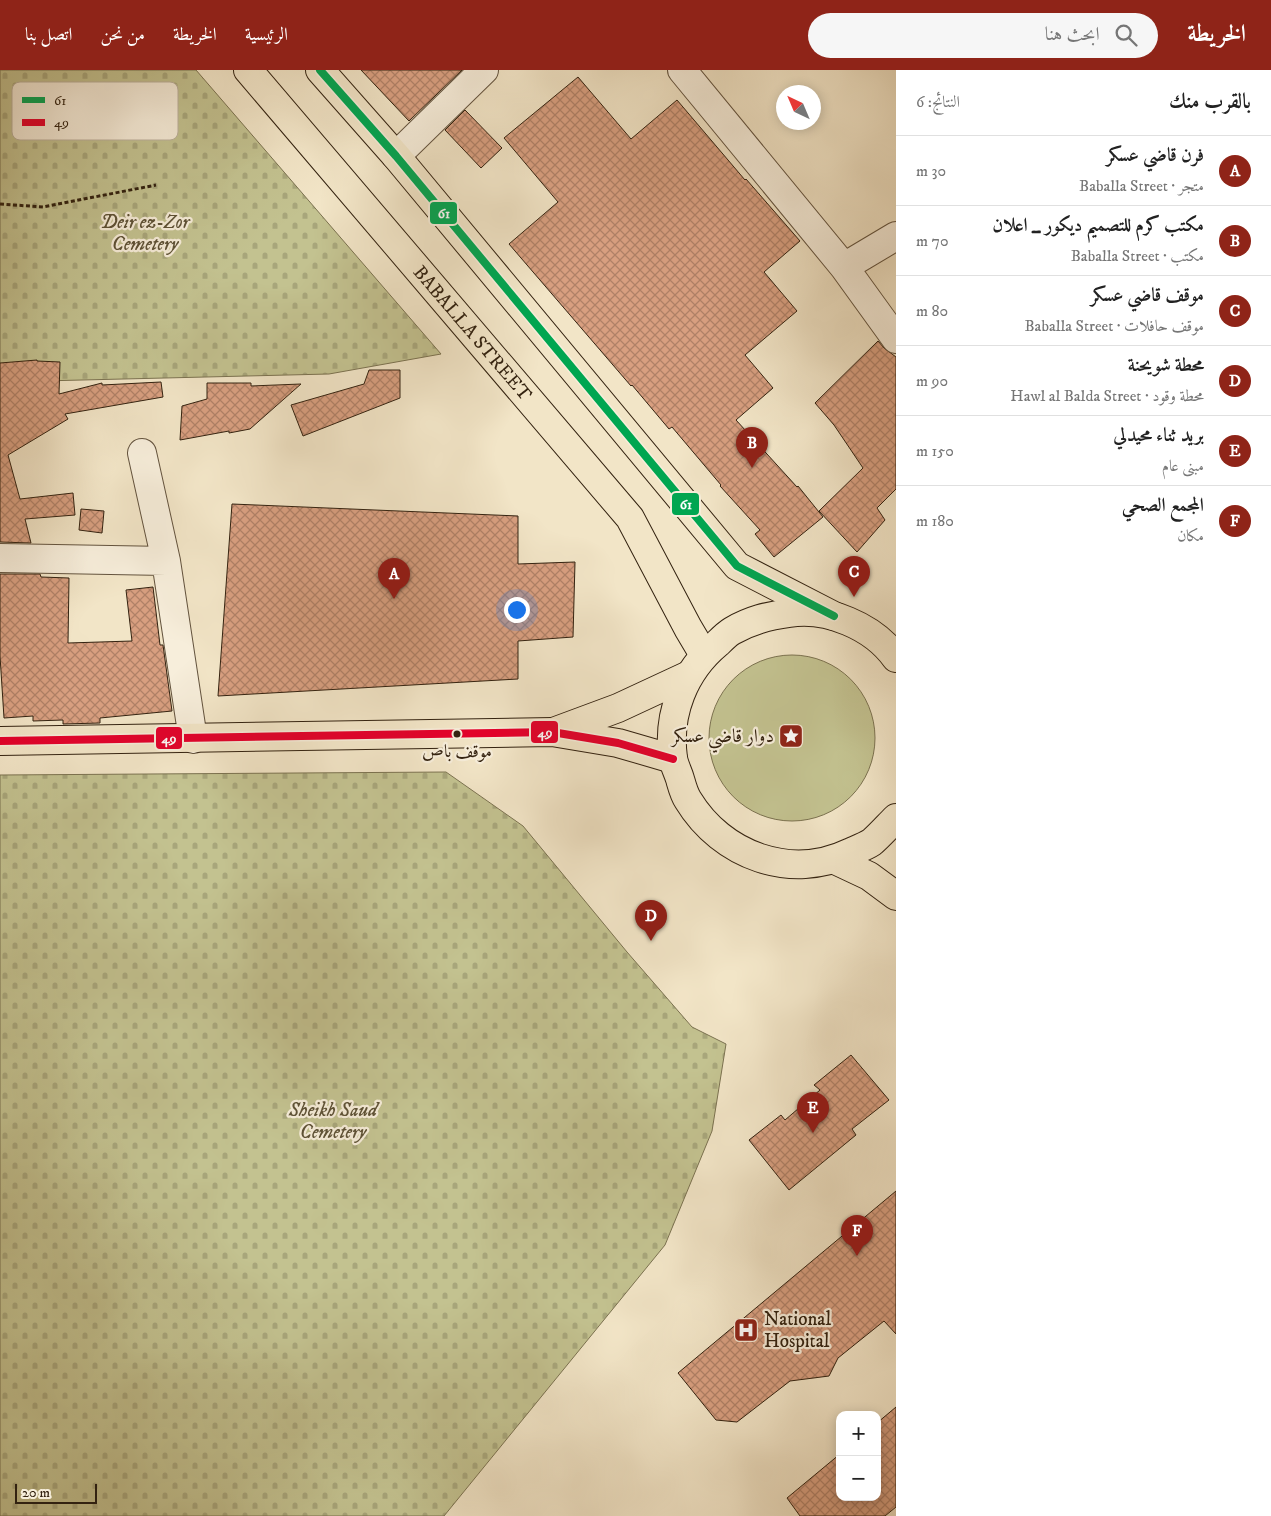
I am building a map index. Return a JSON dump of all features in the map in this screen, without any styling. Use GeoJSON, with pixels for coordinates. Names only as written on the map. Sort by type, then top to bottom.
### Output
{"type":"FeatureCollection","features":[{"type":"Feature","properties":{"kind":"main road"},"geometry":{"type":"LineString","coordinates":[[248,70],[630,518],[688,628],[696,665],[677,702],[672,730],[673,758],[687,799],[714,833],[750,856],[793,865],[835,860],[871,842],[896,818]]}},
{"type":"Feature","properties":{"kind":"main road"},"geometry":{"type":"LineString","coordinates":[[320,70],[396,156],[737,566],[834,616],[855,624],[874,636],[896,658]]}},
{"type":"Feature","properties":{"kind":"main road"},"geometry":{"type":"LineString","coordinates":[[552,732],[618,708],[696,665],[731,632],[763,617],[798,612],[834,616]]}},
{"type":"Feature","properties":{"kind":"main road"},"geometry":{"type":"LineString","coordinates":[[0,741],[552,732],[618,742],[673,758]]}},
{"type":"Feature","properties":{"kind":"main road"},"geometry":{"type":"LineString","coordinates":[[835,860],[870,876],[896,896]]}},
{"type":"Feature","properties":{"kind":"street"},"geometry":{"type":"LineString","coordinates":[[396,156],[484,70]]}},
{"type":"Feature","properties":{"kind":"street"},"geometry":{"type":"LineString","coordinates":[[682,70],[844,268],[896,339]]}},
{"type":"Feature","properties":{"kind":"street"},"geometry":{"type":"LineString","coordinates":[[844,268],[896,236]]}},
{"type":"Feature","properties":{"kind":"street"},"geometry":{"type":"LineString","coordinates":[[142,453],[166,561],[193,739]]}},
{"type":"Feature","properties":{"kind":"street"},"geometry":{"type":"LineString","coordinates":[[0,558],[166,561]]}},
{"type":"Feature","properties":{"kind":"path"},"geometry":{"type":"LineString","coordinates":[[0,204],[43,208],[156,185]]}},
{"type":"Feature","properties":{"kind":"green space","name":"Deir ez-Zor Cemetery"},"geometry":{"type":"Polygon","coordinates":[[[0,70],[196,70],[441,354],[329,374],[0,382],[0,70]]]}},
{"type":"Feature","properties":{"kind":"green space"},"geometry":{"type":"Polygon","coordinates":[[[784,655],[800,655],[824,661],[851,679],[869,706],[875,738],[869,770],[851,797],[824,815],[800,821],[784,821],[760,815],[739,802],[728,791],[715,770],[709,746],[709,730],[715,706],[728,685],[739,674],[760,661],[784,655]]]}},
{"type":"Feature","properties":{"kind":"green space","name":"Sheikh Saud Cemetery"},"geometry":{"type":"Polygon","coordinates":[[[446,772],[523,826],[692,1027],[726,1044],[712,1131],[665,1245],[444,1516],[0,1516],[0,775],[446,772]]]}},
{"type":"Feature","properties":{"kind":"building"},"geometry":{"type":"Polygon","coordinates":[[[361,70],[462,70],[409,121],[361,70]]]}},
{"type":"Feature","properties":{"kind":"building"},"geometry":{"type":"Polygon","coordinates":[[[578,77],[631,139],[677,100],[800,241],[764,272],[797,311],[745,355],[773,388],[736,420],[798,486],[823,517],[774,557],[755,534],[760,530],[720,486],[672,427],[669,429],[631,386],[509,244],[558,202],[504,138],[578,77]]]}},
{"type":"Feature","properties":{"kind":"building"},"geometry":{"type":"Polygon","coordinates":[[[465,110],[502,148],[481,168],[445,130],[465,110]]]}},
{"type":"Feature","properties":{"kind":"building"},"geometry":{"type":"Polygon","coordinates":[[[878,341],[896,357],[896,489],[877,508],[885,520],[857,552],[819,511],[863,468],[834,425],[815,403],[878,341]]]}},
{"type":"Feature","properties":{"kind":"building"},"geometry":{"type":"Polygon","coordinates":[[[37,360],[60,362],[59,394],[102,383],[102,385],[161,382],[163,397],[65,414],[68,419],[8,455],[20,499],[73,493],[75,515],[25,519],[31,543],[0,542],[0,363],[37,360]]]}},
{"type":"Feature","properties":{"kind":"building"},"geometry":{"type":"Polygon","coordinates":[[[369,370],[400,370],[400,398],[303,436],[291,405],[364,384],[369,370]]]}},
{"type":"Feature","properties":{"kind":"building"},"geometry":{"type":"Polygon","coordinates":[[[207,383],[251,383],[251,386],[301,384],[250,429],[180,440],[182,406],[207,399],[207,383]]]}},
{"type":"Feature","properties":{"kind":"building"},"geometry":{"type":"Polygon","coordinates":[[[232,504],[518,516],[518,564],[575,562],[573,637],[518,641],[518,679],[218,696],[232,504]]]}},
{"type":"Feature","properties":{"kind":"building"},"geometry":{"type":"Polygon","coordinates":[[[81,509],[104,511],[102,533],[79,530],[81,509]]]}},
{"type":"Feature","properties":{"kind":"building"},"geometry":{"type":"Polygon","coordinates":[[[0,574],[40,574],[41,577],[69,578],[68,643],[132,641],[126,590],[153,587],[160,645],[163,645],[172,711],[100,718],[100,723],[63,724],[63,720],[33,721],[33,716],[4,718],[0,656],[0,574]]]}},
{"type":"Feature","properties":{"kind":"building"},"geometry":{"type":"Polygon","coordinates":[[[851,1055],[889,1100],[852,1129],[856,1135],[789,1190],[749,1140],[781,1115],[785,1120],[820,1090],[814,1085],[851,1055]]]}},
{"type":"Feature","properties":{"kind":"building"},"geometry":{"type":"Polygon","coordinates":[[[896,1191],[896,1334],[884,1321],[838,1358],[829,1376],[790,1381],[737,1422],[716,1420],[678,1373],[896,1191]]]}},
{"type":"Feature","properties":{"kind":"building"},"geometry":{"type":"Polygon","coordinates":[[[896,1407],[896,1507],[885,1516],[800,1516],[787,1498],[836,1457],[836,1501],[881,1501],[881,1420],[896,1407]]]}},
{"type":"Feature","properties":{"kind":"transit line","name":"61"},"geometry":{"type":"LineString","coordinates":[[320,70],[396,156],[737,566],[834,616]]}},
{"type":"Feature","properties":{"kind":"transit line","name":"49"},"geometry":{"type":"LineString","coordinates":[[0,741],[552,732],[618,743],[673,759]]}},
{"type":"Feature","properties":{"kind":"place","name":"مكتب كرم للتصميم ديكور _ اعلان"},"geometry":{"type":"Point","coordinates":[752,468]}},
{"type":"Feature","properties":{"kind":"place","name":"موقف قاضي عسكر"},"geometry":{"type":"Point","coordinates":[854,597]}},
{"type":"Feature","properties":{"kind":"place","name":"فرن قاضي عسكر"},"geometry":{"type":"Point","coordinates":[394,599]}},
{"type":"Feature","properties":{"kind":"place","name":"موقف باص"},"geometry":{"type":"Point","coordinates":[457,734]}},
{"type":"Feature","properties":{"kind":"place","name":"دوار قاضي عسكر"},"geometry":{"type":"Point","coordinates":[791,736]}},
{"type":"Feature","properties":{"kind":"place","name":"محطة شويحنة"},"geometry":{"type":"Point","coordinates":[651,941]}},
{"type":"Feature","properties":{"kind":"place","name":"بريد ثناء محيدلي"},"geometry":{"type":"Point","coordinates":[813,1133]}},
{"type":"Feature","properties":{"kind":"place","name":"المجمع الصحي"},"geometry":{"type":"Point","coordinates":[857,1256]}},
{"type":"Feature","properties":{"kind":"place","name":"National Hospital"},"geometry":{"type":"Point","coordinates":[746,1330]}}]}
